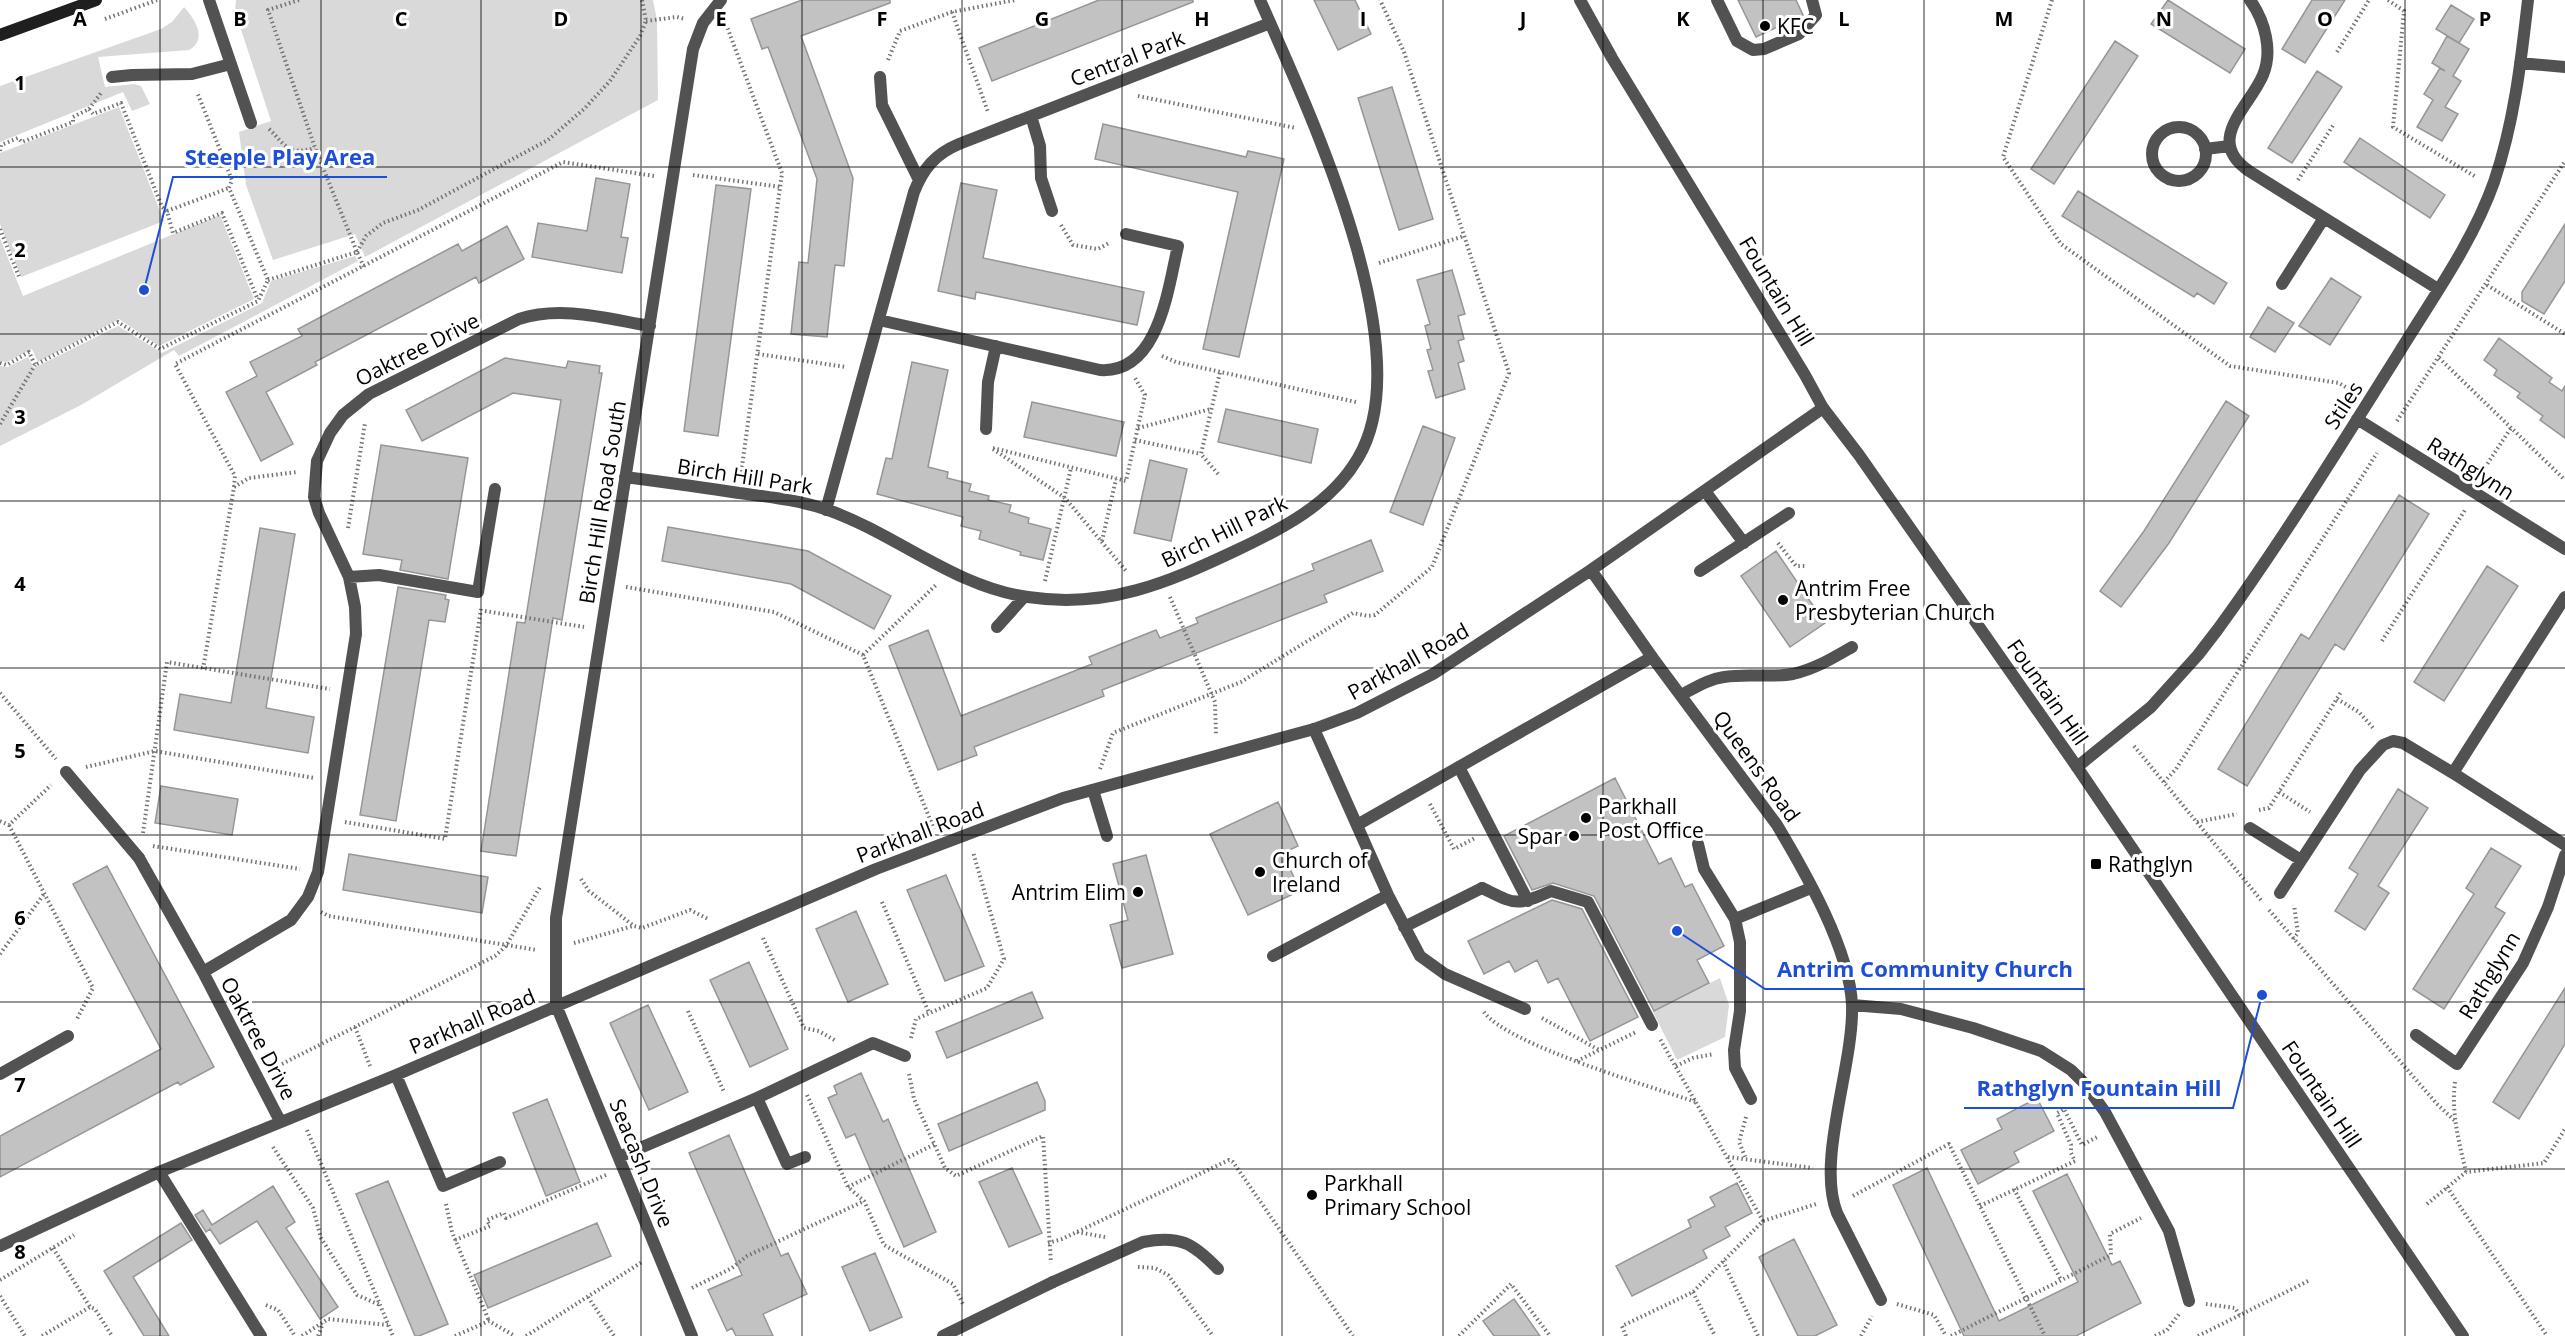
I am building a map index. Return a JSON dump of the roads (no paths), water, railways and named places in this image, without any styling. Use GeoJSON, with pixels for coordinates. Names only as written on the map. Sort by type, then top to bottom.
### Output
{"type":"FeatureCollection","features":[{"type":"Feature","properties":{"kind":"main road"},"geometry":{"type":"LineString","coordinates":[[0,35],[96,0]]}},
{"type":"Feature","properties":{"kind":"street"},"geometry":{"type":"LineString","coordinates":[[209,0],[251,123]]}},
{"type":"Feature","properties":{"kind":"street","name":"Birch Hill Road South"},"geometry":{"type":"LineString","coordinates":[[556,1005],[556,918],[693,49],[703,23],[721,0]]}},
{"type":"Feature","properties":{"kind":"street","name":"Birch Hill Park"},"geometry":{"type":"LineString","coordinates":[[625,477],[788,500],[826,510],[858,522],[946,568],[994,589],[1041,599],[1089,600],[1137,591],[1164,583],[1260,539],[1326,497],[1357,461],[1369,437],[1377,407],[1378,350],[1372,308],[1338,191],[1315,129],[1260,0]]}},
{"type":"Feature","properties":{"kind":"street","name":"Fountain Hill"},"geometry":{"type":"LineString","coordinates":[[1580,0],[1612,58],[1823,408],[1859,454],[2077,768],[2463,1336]]}},
{"type":"Feature","properties":{"kind":"street"},"geometry":{"type":"LineString","coordinates":[[1717,0],[1737,41],[1747,48],[1759,50],[1805,30],[1815,15],[1812,0]]}},
{"type":"Feature","properties":{"kind":"street"},"geometry":{"type":"LineString","coordinates":[[2250,0],[2265,34],[2268,60],[2260,83],[2233,123],[2230,132],[2230,146],[2236,159],[2244,168],[2438,289]]}},
{"type":"Feature","properties":{"kind":"street","name":"Stiles"},"geometry":{"type":"LineString","coordinates":[[2077,768],[2123,732],[2175,682],[2218,628],[2357,419],[2438,289],[2469,236],[2493,184],[2514,109],[2528,0]]}},
{"type":"Feature","properties":{"kind":"street","name":"Central Park"},"geometry":{"type":"LineString","coordinates":[[826,510],[919,180],[932,161],[942,152],[995,130],[1270,23]]}},
{"type":"Feature","properties":{"kind":"street"},"geometry":{"type":"LineString","coordinates":[[2520,63],[2565,67]]}},
{"type":"Feature","properties":{"kind":"street"},"geometry":{"type":"LineString","coordinates":[[112,77],[192,74],[231,64]]}},
{"type":"Feature","properties":{"kind":"street"},"geometry":{"type":"LineString","coordinates":[[880,78],[882,105],[919,180]]}},
{"type":"Feature","properties":{"kind":"street"},"geometry":{"type":"LineString","coordinates":[[1031,116],[1040,146],[1041,178],[1052,211]]}},
{"type":"Feature","properties":{"kind":"street"},"geometry":{"type":"LineString","coordinates":[[2176,127],[2183,127],[2198,135],[2205,149],[2203,166],[2197,173],[2182,180],[2165,177],[2154,164],[2152,156],[2155,140],[2167,129],[2176,127]]}},
{"type":"Feature","properties":{"kind":"street"},"geometry":{"type":"LineString","coordinates":[[2205,149],[2230,146]]}},
{"type":"Feature","properties":{"kind":"street"},"geometry":{"type":"LineString","coordinates":[[2282,284],[2324,218]]}},
{"type":"Feature","properties":{"kind":"street"},"geometry":{"type":"LineString","coordinates":[[879,320],[1100,370],[1113,370],[1126,364],[1144,350],[1153,336],[1160,318],[1178,246],[1126,234]]}},
{"type":"Feature","properties":{"kind":"street","name":"Oaktree Drive"},"geometry":{"type":"LineString","coordinates":[[202,972],[283,926],[303,905],[318,872],[356,619],[349,577],[316,505],[315,470],[323,447],[336,424],[351,407],[369,394],[528,316],[545,313],[577,314],[650,326]]}},
{"type":"Feature","properties":{"kind":"street"},"geometry":{"type":"LineString","coordinates":[[986,429],[988,382],[996,346]]}},
{"type":"Feature","properties":{"kind":"street","name":"Parkhall Road"},"geometry":{"type":"LineString","coordinates":[[0,1246],[159,1172],[396,1075],[755,920],[968,834],[1063,798],[1314,729],[1357,713],[1432,674],[1591,570],[1823,408]]}},
{"type":"Feature","properties":{"kind":"street","name":"Rathglynn"},"geometry":{"type":"LineString","coordinates":[[2357,419],[2565,549]]}},
{"type":"Feature","properties":{"kind":"street"},"geometry":{"type":"LineString","coordinates":[[349,577],[379,575],[477,592],[495,489]]}},
{"type":"Feature","properties":{"kind":"street"},"geometry":{"type":"LineString","coordinates":[[1705,490],[1744,543]]}},
{"type":"Feature","properties":{"kind":"street"},"geometry":{"type":"LineString","coordinates":[[1700,571],[1789,513]]}},
{"type":"Feature","properties":{"kind":"street","name":"Queens Road"},"geometry":{"type":"LineString","coordinates":[[1591,570],[1652,657],[1777,825],[1811,888],[1845,964],[1852,1005],[1850,1041],[1830,1171],[1833,1202],[1881,1300]]}},
{"type":"Feature","properties":{"kind":"street"},"geometry":{"type":"LineString","coordinates":[[998,627],[1024,597]]}},
{"type":"Feature","properties":{"kind":"street"},"geometry":{"type":"LineString","coordinates":[[2453,773],[2565,597]]}},
{"type":"Feature","properties":{"kind":"street"},"geometry":{"type":"LineString","coordinates":[[1682,695],[1706,682],[1723,677],[1772,677],[1796,673],[1817,667],[1852,647]]}},
{"type":"Feature","properties":{"kind":"street"},"geometry":{"type":"LineString","coordinates":[[1357,825],[1652,657]]}},
{"type":"Feature","properties":{"kind":"street"},"geometry":{"type":"LineString","coordinates":[[1314,729],[1388,895],[1416,950],[1430,965],[1444,974],[1526,1009]]}},
{"type":"Feature","properties":{"kind":"street"},"geometry":{"type":"LineString","coordinates":[[2280,893],[2360,770],[2383,745],[2393,741],[2403,743],[2453,773],[2565,845]]}},
{"type":"Feature","properties":{"kind":"street"},"geometry":{"type":"LineString","coordinates":[[1459,767],[1528,901]]}},
{"type":"Feature","properties":{"kind":"street","name":"Oaktree Drive"},"geometry":{"type":"LineString","coordinates":[[66,772],[139,858],[280,1121]]}},
{"type":"Feature","properties":{"kind":"street"},"geometry":{"type":"LineString","coordinates":[[1093,790],[1107,836]]}},
{"type":"Feature","properties":{"kind":"street"},"geometry":{"type":"LineString","coordinates":[[2250,828],[2301,860]]}},
{"type":"Feature","properties":{"kind":"street"},"geometry":{"type":"LineString","coordinates":[[1698,844],[1704,869],[1735,919],[1740,942],[1740,1011],[1734,1050],[1735,1068],[1751,1099]]}},
{"type":"Feature","properties":{"kind":"street","name":"Rathglynn"},"geometry":{"type":"LineString","coordinates":[[2416,1035],[2457,1064],[2523,963],[2548,907],[2565,855]]}},
{"type":"Feature","properties":{"kind":"street"},"geometry":{"type":"LineString","coordinates":[[1404,927],[1482,888],[1514,903],[1528,901],[1551,891],[1588,902],[1652,1025]]}},
{"type":"Feature","properties":{"kind":"street"},"geometry":{"type":"LineString","coordinates":[[1735,919],[1811,888]]}},
{"type":"Feature","properties":{"kind":"street"},"geometry":{"type":"LineString","coordinates":[[1273,956],[1388,895]]}},
{"type":"Feature","properties":{"kind":"street","name":"Seacash Drive"},"geometry":{"type":"LineString","coordinates":[[556,1005],[692,1336]]}},
{"type":"Feature","properties":{"kind":"street"},"geometry":{"type":"LineString","coordinates":[[1852,1005],[1884,1007],[1919,1013],[2041,1051],[2063,1064],[2085,1084],[2115,1128],[2169,1231],[2189,1301]]}},
{"type":"Feature","properties":{"kind":"street"},"geometry":{"type":"LineString","coordinates":[[0,1074],[68,1036]]}},
{"type":"Feature","properties":{"kind":"street"},"geometry":{"type":"LineString","coordinates":[[621,1163],[873,1043],[905,1056]]}},
{"type":"Feature","properties":{"kind":"street"},"geometry":{"type":"LineString","coordinates":[[396,1075],[443,1186],[500,1162]]}},
{"type":"Feature","properties":{"kind":"street"},"geometry":{"type":"LineString","coordinates":[[757,1098],[787,1164],[804,1158]]}},
{"type":"Feature","properties":{"kind":"street"},"geometry":{"type":"LineString","coordinates":[[159,1172],[261,1336]]}},
{"type":"Feature","properties":{"kind":"street"},"geometry":{"type":"LineString","coordinates":[[944,1336],[1053,1282],[1143,1242],[1178,1240],[1191,1244],[1218,1269]]}},
{"type":"Feature","properties":{"kind":"place","name":"KFC"},"geometry":{"type":"Point","coordinates":[1765,26]}},
{"type":"Feature","properties":{"kind":"place","name":"Steeple Play Area"},"geometry":{"type":"Point","coordinates":[144,290]}},
{"type":"Feature","properties":{"kind":"place","name":"Antrim Free Presbyterian Church"},"geometry":{"type":"Point","coordinates":[1783,600]}},
{"type":"Feature","properties":{"kind":"place","name":"Parkhall Post Office"},"geometry":{"type":"Point","coordinates":[1586,818]}},
{"type":"Feature","properties":{"kind":"place","name":"Spar"},"geometry":{"type":"Point","coordinates":[1574,836]}},
{"type":"Feature","properties":{"kind":"place","name":"Rathglyn"},"geometry":{"type":"Point","coordinates":[2096,864]}},
{"type":"Feature","properties":{"kind":"place","name":"Church of Ireland"},"geometry":{"type":"Point","coordinates":[1260,872]}},
{"type":"Feature","properties":{"kind":"place","name":"Antrim Elim"},"geometry":{"type":"Point","coordinates":[1138,892]}},
{"type":"Feature","properties":{"kind":"place","name":"Antrim Community Church"},"geometry":{"type":"Point","coordinates":[1677,931]}},
{"type":"Feature","properties":{"kind":"place","name":"Rathglyn Fountain Hill"},"geometry":{"type":"Point","coordinates":[2262,995]}},
{"type":"Feature","properties":{"kind":"place","name":"Parkhall Primary School"},"geometry":{"type":"Point","coordinates":[1312,1195]}}]}
